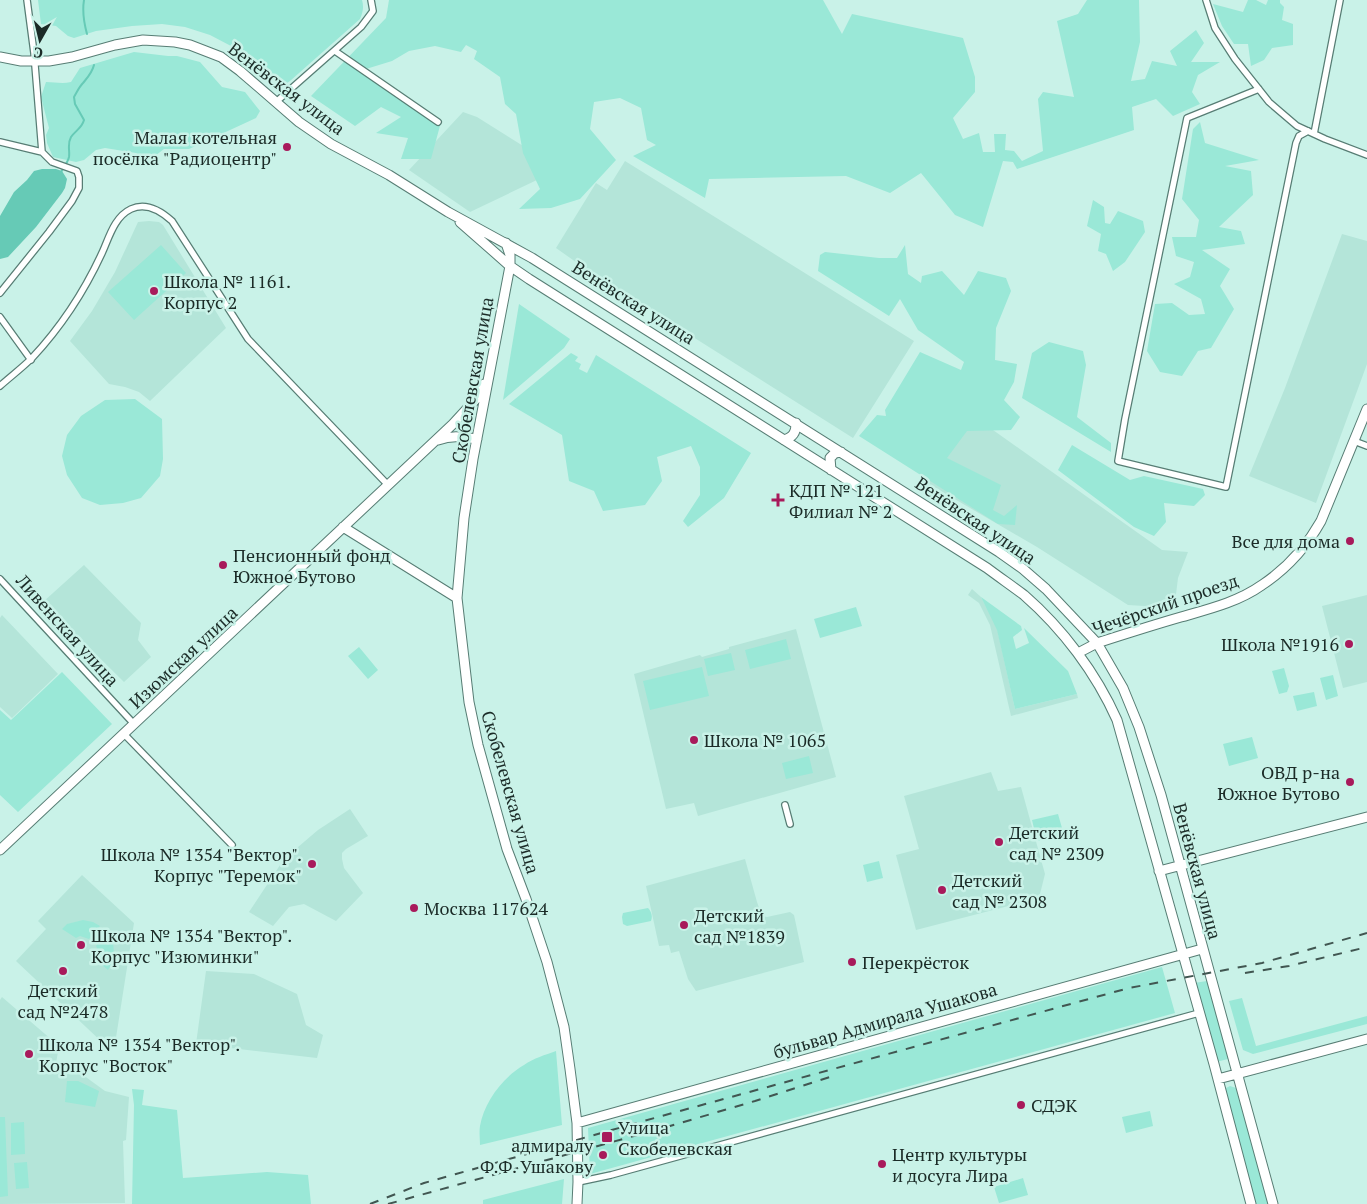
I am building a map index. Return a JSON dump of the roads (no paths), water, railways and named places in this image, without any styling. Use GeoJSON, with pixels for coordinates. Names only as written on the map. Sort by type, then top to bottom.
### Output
{"type":"FeatureCollection","features":[{"type":"Feature","properties":{"kind":"street"},"geometry":{"type":"LineString","coordinates":[[27,0],[42,152]]}},
{"type":"Feature","properties":{"kind":"street"},"geometry":{"type":"LineString","coordinates":[[276,102],[284,97],[361,27],[372,11],[371,0]]}},
{"type":"Feature","properties":{"kind":"street"},"geometry":{"type":"LineString","coordinates":[[1206,0],[1215,28],[1235,59],[1269,102],[1297,126],[1367,155]]}},
{"type":"Feature","properties":{"kind":"street"},"geometry":{"type":"LineString","coordinates":[[1311,132],[1340,0]]}},
{"type":"Feature","properties":{"kind":"street","name":"Венёвская улица"},"geometry":{"type":"LineString","coordinates":[[0,57],[34,62],[62,59],[130,41],[144,40],[190,45],[221,57],[299,122],[331,144],[389,175],[448,212],[532,258],[796,423],[1023,569],[1097,643],[1124,688],[1139,727],[1161,796],[1273,1204]]}},
{"type":"Feature","properties":{"kind":"street"},"geometry":{"type":"LineString","coordinates":[[335,51],[438,122]]}},
{"type":"Feature","properties":{"kind":"street"},"geometry":{"type":"LineString","coordinates":[[1259,89],[1187,118],[1118,461],[1226,487],[1296,143],[1299,136],[1311,132]]}},
{"type":"Feature","properties":{"kind":"street"},"geometry":{"type":"LineString","coordinates":[[0,142],[42,152],[52,162],[77,171],[79,177],[79,188],[72,201],[50,232],[0,293]]}},
{"type":"Feature","properties":{"kind":"street"},"geometry":{"type":"LineString","coordinates":[[0,386],[30,360],[68,315],[95,268],[117,220],[131,209],[149,207],[163,213],[172,221],[248,339],[388,485]]}},
{"type":"Feature","properties":{"kind":"street","name":"Венёвская улица"},"geometry":{"type":"LineString","coordinates":[[448,212],[510,266],[529,279],[987,568],[1024,596],[1078,653],[1108,699],[1117,720],[1218,1078],[1251,1204]]}},
{"type":"Feature","properties":{"kind":"street"},"geometry":{"type":"LineString","coordinates":[[506,243],[510,255],[510,266]]}},
{"type":"Feature","properties":{"kind":"street"},"geometry":{"type":"LineString","coordinates":[[510,266],[514,259],[522,255],[532,258]]}},
{"type":"Feature","properties":{"kind":"street","name":"Скобелевская улица"},"geometry":{"type":"LineString","coordinates":[[510,266],[488,378],[464,518],[457,598],[469,702],[478,745],[507,849],[547,962],[566,1043],[577,1123],[577,1204]]}},
{"type":"Feature","properties":{"kind":"street"},"geometry":{"type":"LineString","coordinates":[[504,291],[514,280],[529,279]]}},
{"type":"Feature","properties":{"kind":"street"},"geometry":{"type":"LineString","coordinates":[[0,317],[30,360]]}},
{"type":"Feature","properties":{"kind":"street","name":"Изюмская улица"},"geometry":{"type":"LineString","coordinates":[[0,850],[453,424],[476,400],[488,378]]}},
{"type":"Feature","properties":{"kind":"street","name":"Чечёрский проезд"},"geometry":{"type":"LineString","coordinates":[[1078,653],[1097,643],[1211,609],[1262,586],[1292,560],[1312,537],[1322,521],[1367,409]]}},
{"type":"Feature","properties":{"kind":"street"},"geometry":{"type":"LineString","coordinates":[[784,440],[793,436],[796,423]]}},
{"type":"Feature","properties":{"kind":"street"},"geometry":{"type":"LineString","coordinates":[[435,441],[450,436],[477,439]]}},
{"type":"Feature","properties":{"kind":"street"},"geometry":{"type":"LineString","coordinates":[[1354,441],[1367,446]]}},
{"type":"Feature","properties":{"kind":"street"},"geometry":{"type":"LineString","coordinates":[[831,470],[830,458],[835,453],[841,452]]}},
{"type":"Feature","properties":{"kind":"street"},"geometry":{"type":"LineString","coordinates":[[343,527],[457,598]]}},
{"type":"Feature","properties":{"kind":"street","name":"Ливенская улица"},"geometry":{"type":"LineString","coordinates":[[0,578],[134,724]]}},
{"type":"Feature","properties":{"kind":"street"},"geometry":{"type":"LineString","coordinates":[[124,734],[232,845]]}},
{"type":"Feature","properties":{"kind":"street"},"geometry":{"type":"LineString","coordinates":[[784,805],[790,824]]}},
{"type":"Feature","properties":{"kind":"street"},"geometry":{"type":"LineString","coordinates":[[1159,871],[1367,817]]}},
{"type":"Feature","properties":{"kind":"street","name":"бульвар Адмирала Ушакова"},"geometry":{"type":"LineString","coordinates":[[577,1123],[1202,948]]}},
{"type":"Feature","properties":{"kind":"street"},"geometry":{"type":"LineString","coordinates":[[578,1182],[611,1175],[1199,1013]]}},
{"type":"Feature","properties":{"kind":"street"},"geometry":{"type":"LineString","coordinates":[[1218,1078],[1367,1039]]}},
{"type":"Feature","properties":{"kind":"waterway"},"geometry":{"type":"LineString","coordinates":[[84,0],[83,9],[87,34]]}},
{"type":"Feature","properties":{"kind":"waterway"},"geometry":{"type":"LineString","coordinates":[[61,172],[68,159],[70,140],[84,120],[75,104],[74,97],[91,73],[94,65]]}},
{"type":"Feature","properties":{"kind":"railway"},"geometry":{"type":"LineString","coordinates":[[370,1204],[424,1183],[1129,988],[1262,963],[1367,933]]}},
{"type":"Feature","properties":{"kind":"railway"},"geometry":{"type":"LineString","coordinates":[[1245,973],[1289,966],[1367,947]]}},
{"type":"Feature","properties":{"kind":"railway"},"geometry":{"type":"LineString","coordinates":[[388,1204],[670,1126],[833,1076]]}},
{"type":"Feature","properties":{"kind":"place","name":"Малая котельная посёлка \"Радиоцентр\""},"geometry":{"type":"Point","coordinates":[287,147]}},
{"type":"Feature","properties":{"kind":"place","name":"Школа № 1161. Корпус 2"},"geometry":{"type":"Point","coordinates":[154,291]}},
{"type":"Feature","properties":{"kind":"place","name":"КДП № 121 Филиал № 2"},"geometry":{"type":"Point","coordinates":[778,500]}},
{"type":"Feature","properties":{"kind":"place","name":"Все для дома"},"geometry":{"type":"Point","coordinates":[1350,541]}},
{"type":"Feature","properties":{"kind":"place","name":"Пенсионный фонд Южное Бутово"},"geometry":{"type":"Point","coordinates":[223,565]}},
{"type":"Feature","properties":{"kind":"place","name":"Школа №1916"},"geometry":{"type":"Point","coordinates":[1349,644]}},
{"type":"Feature","properties":{"kind":"place","name":"Школа № 1065"},"geometry":{"type":"Point","coordinates":[694,740]}},
{"type":"Feature","properties":{"kind":"place","name":"ОВД р-на Южное Бутово"},"geometry":{"type":"Point","coordinates":[1350,782]}},
{"type":"Feature","properties":{"kind":"place","name":"Детский сад № 2309"},"geometry":{"type":"Point","coordinates":[999,842]}},
{"type":"Feature","properties":{"kind":"place","name":"Школа № 1354 \"Вектор\". Корпус \"Теремок\""},"geometry":{"type":"Point","coordinates":[312,864]}},
{"type":"Feature","properties":{"kind":"place","name":"Детский сад № 2308"},"geometry":{"type":"Point","coordinates":[942,890]}},
{"type":"Feature","properties":{"kind":"place","name":"Москва 117624"},"geometry":{"type":"Point","coordinates":[414,908]}},
{"type":"Feature","properties":{"kind":"place","name":"Детский сад №1839"},"geometry":{"type":"Point","coordinates":[684,925]}},
{"type":"Feature","properties":{"kind":"place","name":"Школа № 1354 \"Вектор\". Корпус \"Изюминки\""},"geometry":{"type":"Point","coordinates":[81,945]}},
{"type":"Feature","properties":{"kind":"place","name":"Перекрёсток"},"geometry":{"type":"Point","coordinates":[852,962]}},
{"type":"Feature","properties":{"kind":"place","name":"Детский сад №2478"},"geometry":{"type":"Point","coordinates":[63,971]}},
{"type":"Feature","properties":{"kind":"place","name":"Школа № 1354 \"Вектор\". Корпус \"Восток\""},"geometry":{"type":"Point","coordinates":[29,1054]}},
{"type":"Feature","properties":{"kind":"place","name":"СДЭК"},"geometry":{"type":"Point","coordinates":[1021,1105]}},
{"type":"Feature","properties":{"kind":"place","name":"Улица Скобелевская"},"geometry":{"type":"Point","coordinates":[607,1137]}},
{"type":"Feature","properties":{"kind":"place","name":"адмиралу Ф.Ф. Ушакову"},"geometry":{"type":"Point","coordinates":[603,1155]}},
{"type":"Feature","properties":{"kind":"place","name":"Центр культуры и досуга Лира"},"geometry":{"type":"Point","coordinates":[882,1164]}}]}
